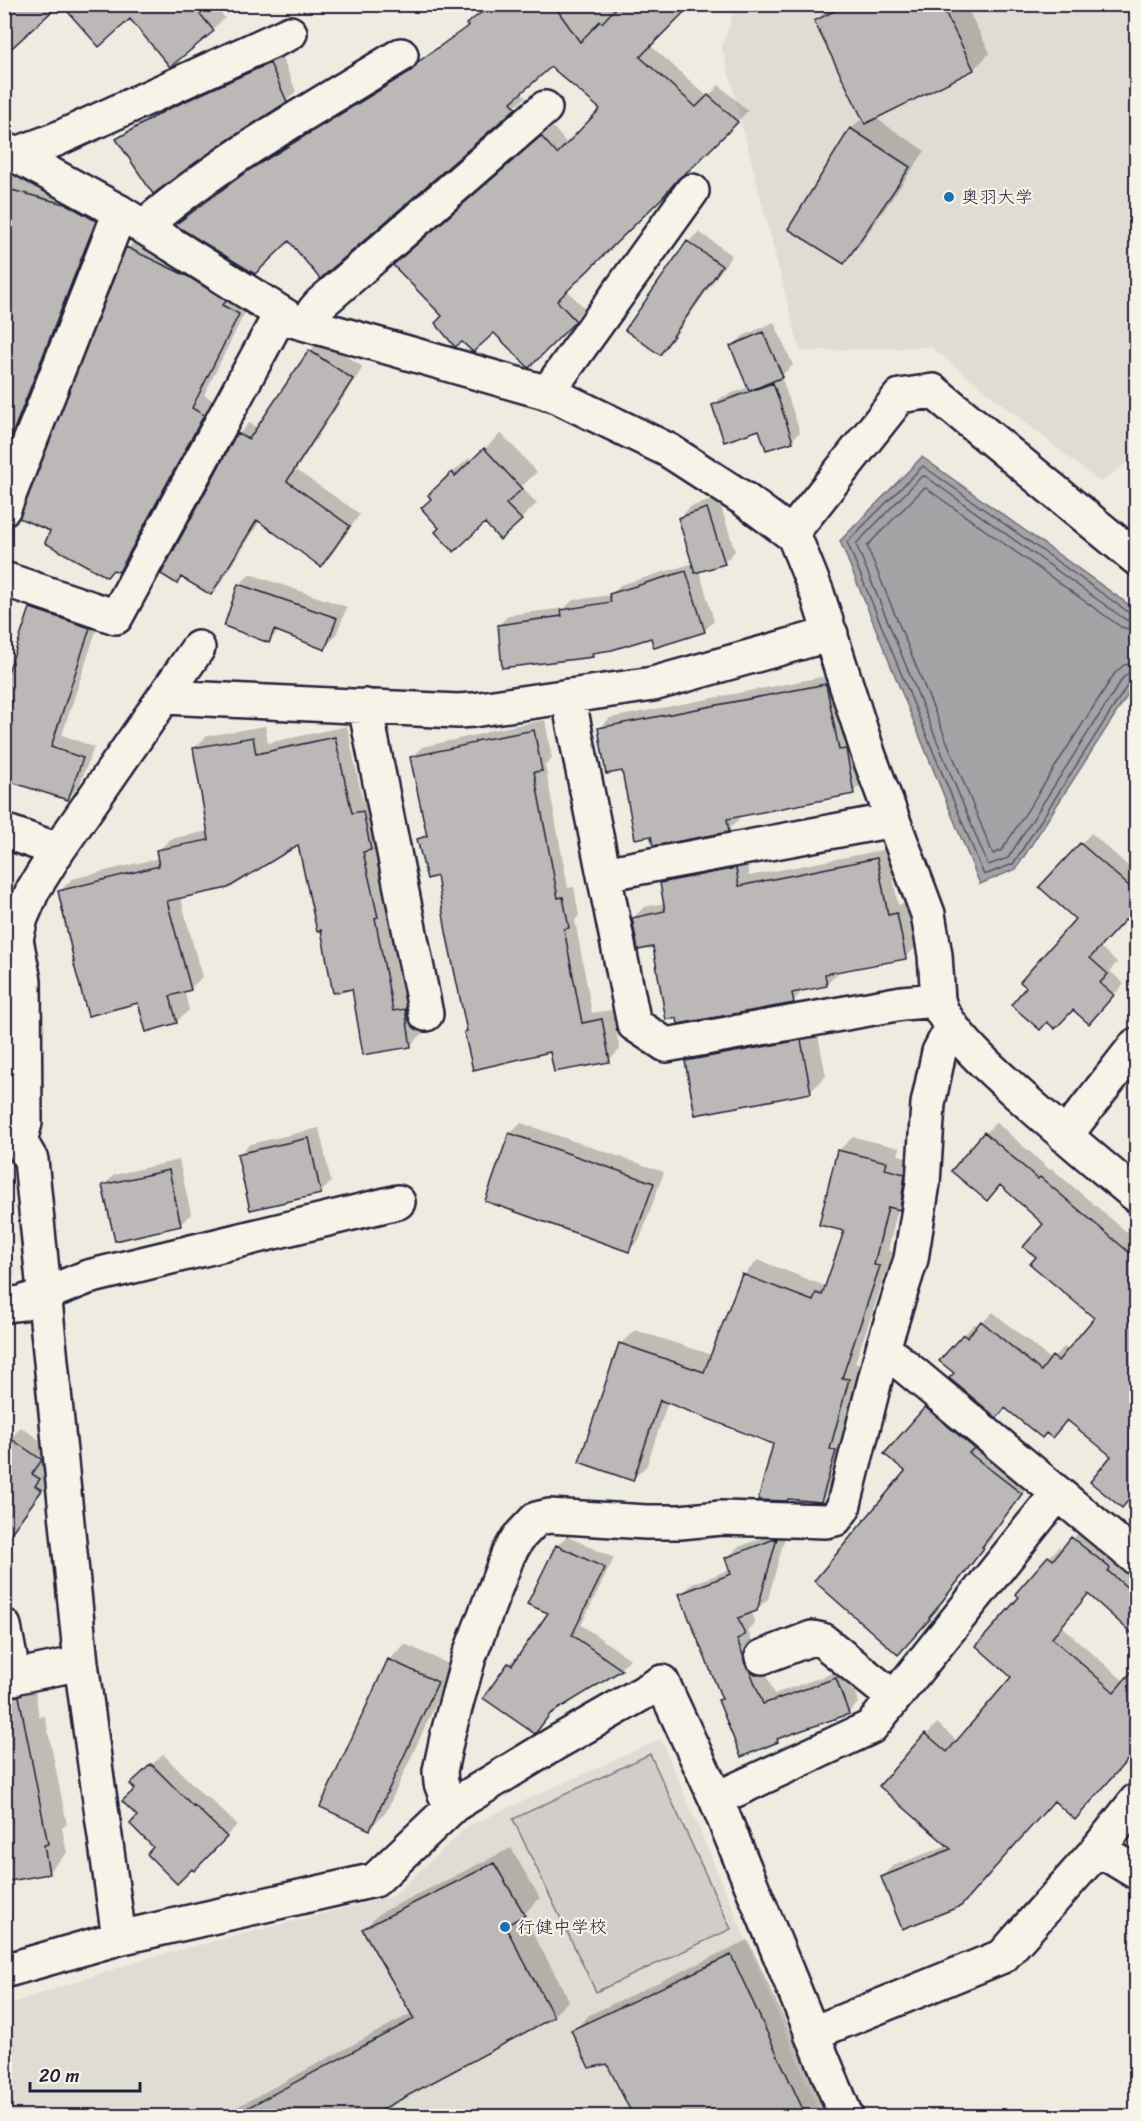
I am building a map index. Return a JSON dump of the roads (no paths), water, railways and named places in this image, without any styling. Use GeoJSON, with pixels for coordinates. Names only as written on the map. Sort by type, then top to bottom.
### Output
{"type":"FeatureCollection","features":[{"type":"Feature","properties":{"kind":"street"},"geometry":{"type":"LineString","coordinates":[[9,152],[57,139],[290,33]]}},
{"type":"Feature","properties":{"kind":"street"},"geometry":{"type":"LineString","coordinates":[[4,508],[132,220],[204,178],[245,150],[401,55]]}},
{"type":"Feature","properties":{"kind":"street"},"geometry":{"type":"LineString","coordinates":[[4,579],[116,617],[295,319],[314,311],[545,108]]}},
{"type":"Feature","properties":{"kind":"street"},"geometry":{"type":"LineString","coordinates":[[9,152],[132,220],[295,319],[547,393],[668,450],[744,499],[791,534],[817,593],[869,756],[928,914],[945,1013],[928,1104],[923,1183],[911,1259],[883,1348],[843,1508],[835,1520],[826,1521],[721,1518],[680,1522],[646,1522],[549,1516],[536,1519],[518,1538],[508,1555],[469,1657],[440,1771],[445,1794],[454,1805]]}},
{"type":"Feature","properties":{"kind":"street"},"geometry":{"type":"LineString","coordinates":[[547,393],[692,191]]}},
{"type":"Feature","properties":{"kind":"street"},"geometry":{"type":"LineString","coordinates":[[791,534],[900,396],[933,391],[1137,558]]}},
{"type":"Feature","properties":{"kind":"street"},"geometry":{"type":"LineString","coordinates":[[165,697],[458,711],[653,684],[831,634]]}},
{"type":"Feature","properties":{"kind":"street"},"geometry":{"type":"LineString","coordinates":[[119,1938],[81,1663],[31,1160],[12,1138],[25,1123],[24,981],[16,931],[33,890],[58,850],[198,648]]}},
{"type":"Feature","properties":{"kind":"street"},"geometry":{"type":"LineString","coordinates":[[568,696],[634,1024],[666,1046],[902,1003],[945,1013],[967,1047],[1065,1136],[1137,1195]]}},
{"type":"Feature","properties":{"kind":"street"},"geometry":{"type":"LineString","coordinates":[[364,706],[426,1014]]}},
{"type":"Feature","properties":{"kind":"street"},"geometry":{"type":"LineString","coordinates":[[604,874],[893,820]]}},
{"type":"Feature","properties":{"kind":"street"},"geometry":{"type":"LineString","coordinates":[[4,831],[58,850]]}},
{"type":"Feature","properties":{"kind":"street"},"geometry":{"type":"LineString","coordinates":[[1065,1136],[1137,1045]]}},
{"type":"Feature","properties":{"kind":"street"},"geometry":{"type":"LineString","coordinates":[[4,1305],[22,1303],[88,1277],[398,1202]]}},
{"type":"Feature","properties":{"kind":"street"},"geometry":{"type":"LineString","coordinates":[[883,1348],[1137,1558]]}},
{"type":"Feature","properties":{"kind":"street"},"geometry":{"type":"LineString","coordinates":[[716,1799],[871,1727],[1058,1493]]}},
{"type":"Feature","properties":{"kind":"street"},"geometry":{"type":"LineString","coordinates":[[4,1626],[9,1679],[81,1663]]}},
{"type":"Feature","properties":{"kind":"street"},"geometry":{"type":"LineString","coordinates":[[762,1657],[812,1638],[822,1640],[894,1698]]}},
{"type":"Feature","properties":{"kind":"street"},"geometry":{"type":"LineString","coordinates":[[4,1971],[119,1938],[375,1880],[454,1805],[662,1682],[716,1799],[846,2116]]}},
{"type":"Feature","properties":{"kind":"street"},"geometry":{"type":"LineString","coordinates":[[811,2034],[1003,1956],[1098,1849],[1137,1801]]}},
{"type":"Feature","properties":{"kind":"street"},"geometry":{"type":"LineString","coordinates":[[1098,1849],[1137,1872]]}},
{"type":"Feature","properties":{"kind":"water"},"geometry":{"type":"Polygon","coordinates":[[[922,457],[1136,610],[1136,682],[1016,869],[980,884],[840,541],[922,457]]]}},
{"type":"Feature","properties":{"kind":"place","name":"奥羽大学"},"geometry":{"type":"Point","coordinates":[949,197]}},
{"type":"Feature","properties":{"kind":"place","name":"行健中学校"},"geometry":{"type":"Point","coordinates":[505,1927]}}]}
